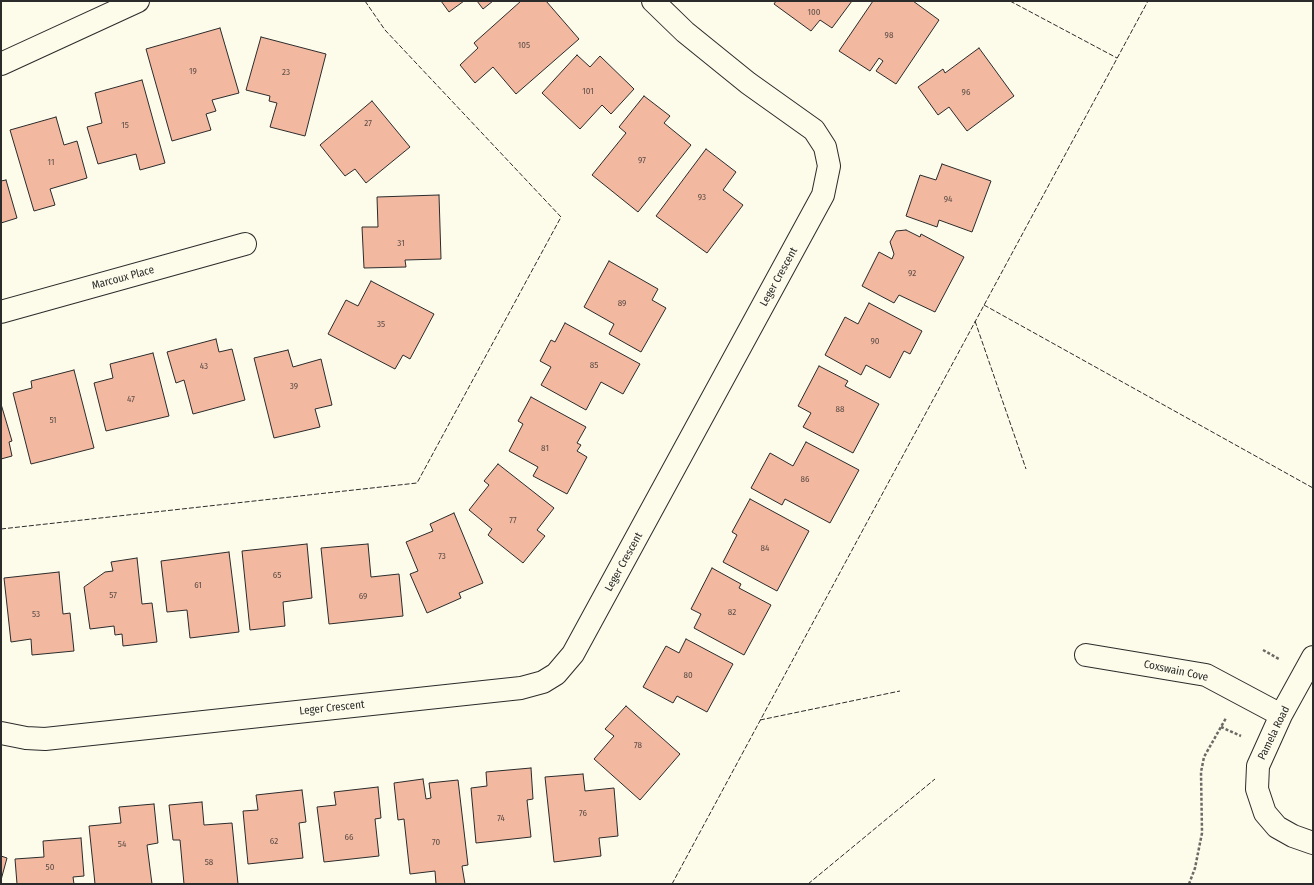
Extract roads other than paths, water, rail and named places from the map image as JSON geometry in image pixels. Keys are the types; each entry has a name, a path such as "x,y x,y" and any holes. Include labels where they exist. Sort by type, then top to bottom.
{"street":[{"path":"1,64 138,1"},
{"name":"Leger Crescent","path":"1,733 26,738 45,739 521,688 544,682 556,674 573,654 823,195 829,166 824,147 814,130 737,74 685,32 653,1"},
{"name":"Marcoux Place","path":"1,312 245,244"},
{"name":"Coxswain Cove","path":"1086,655 1206,675 1241,692 1281,715"},
{"name":"Pamela Road","path":"1313,657 1281,715 1258,766 1257,789 1265,813 1277,827 1293,836 1313,843"}]}
